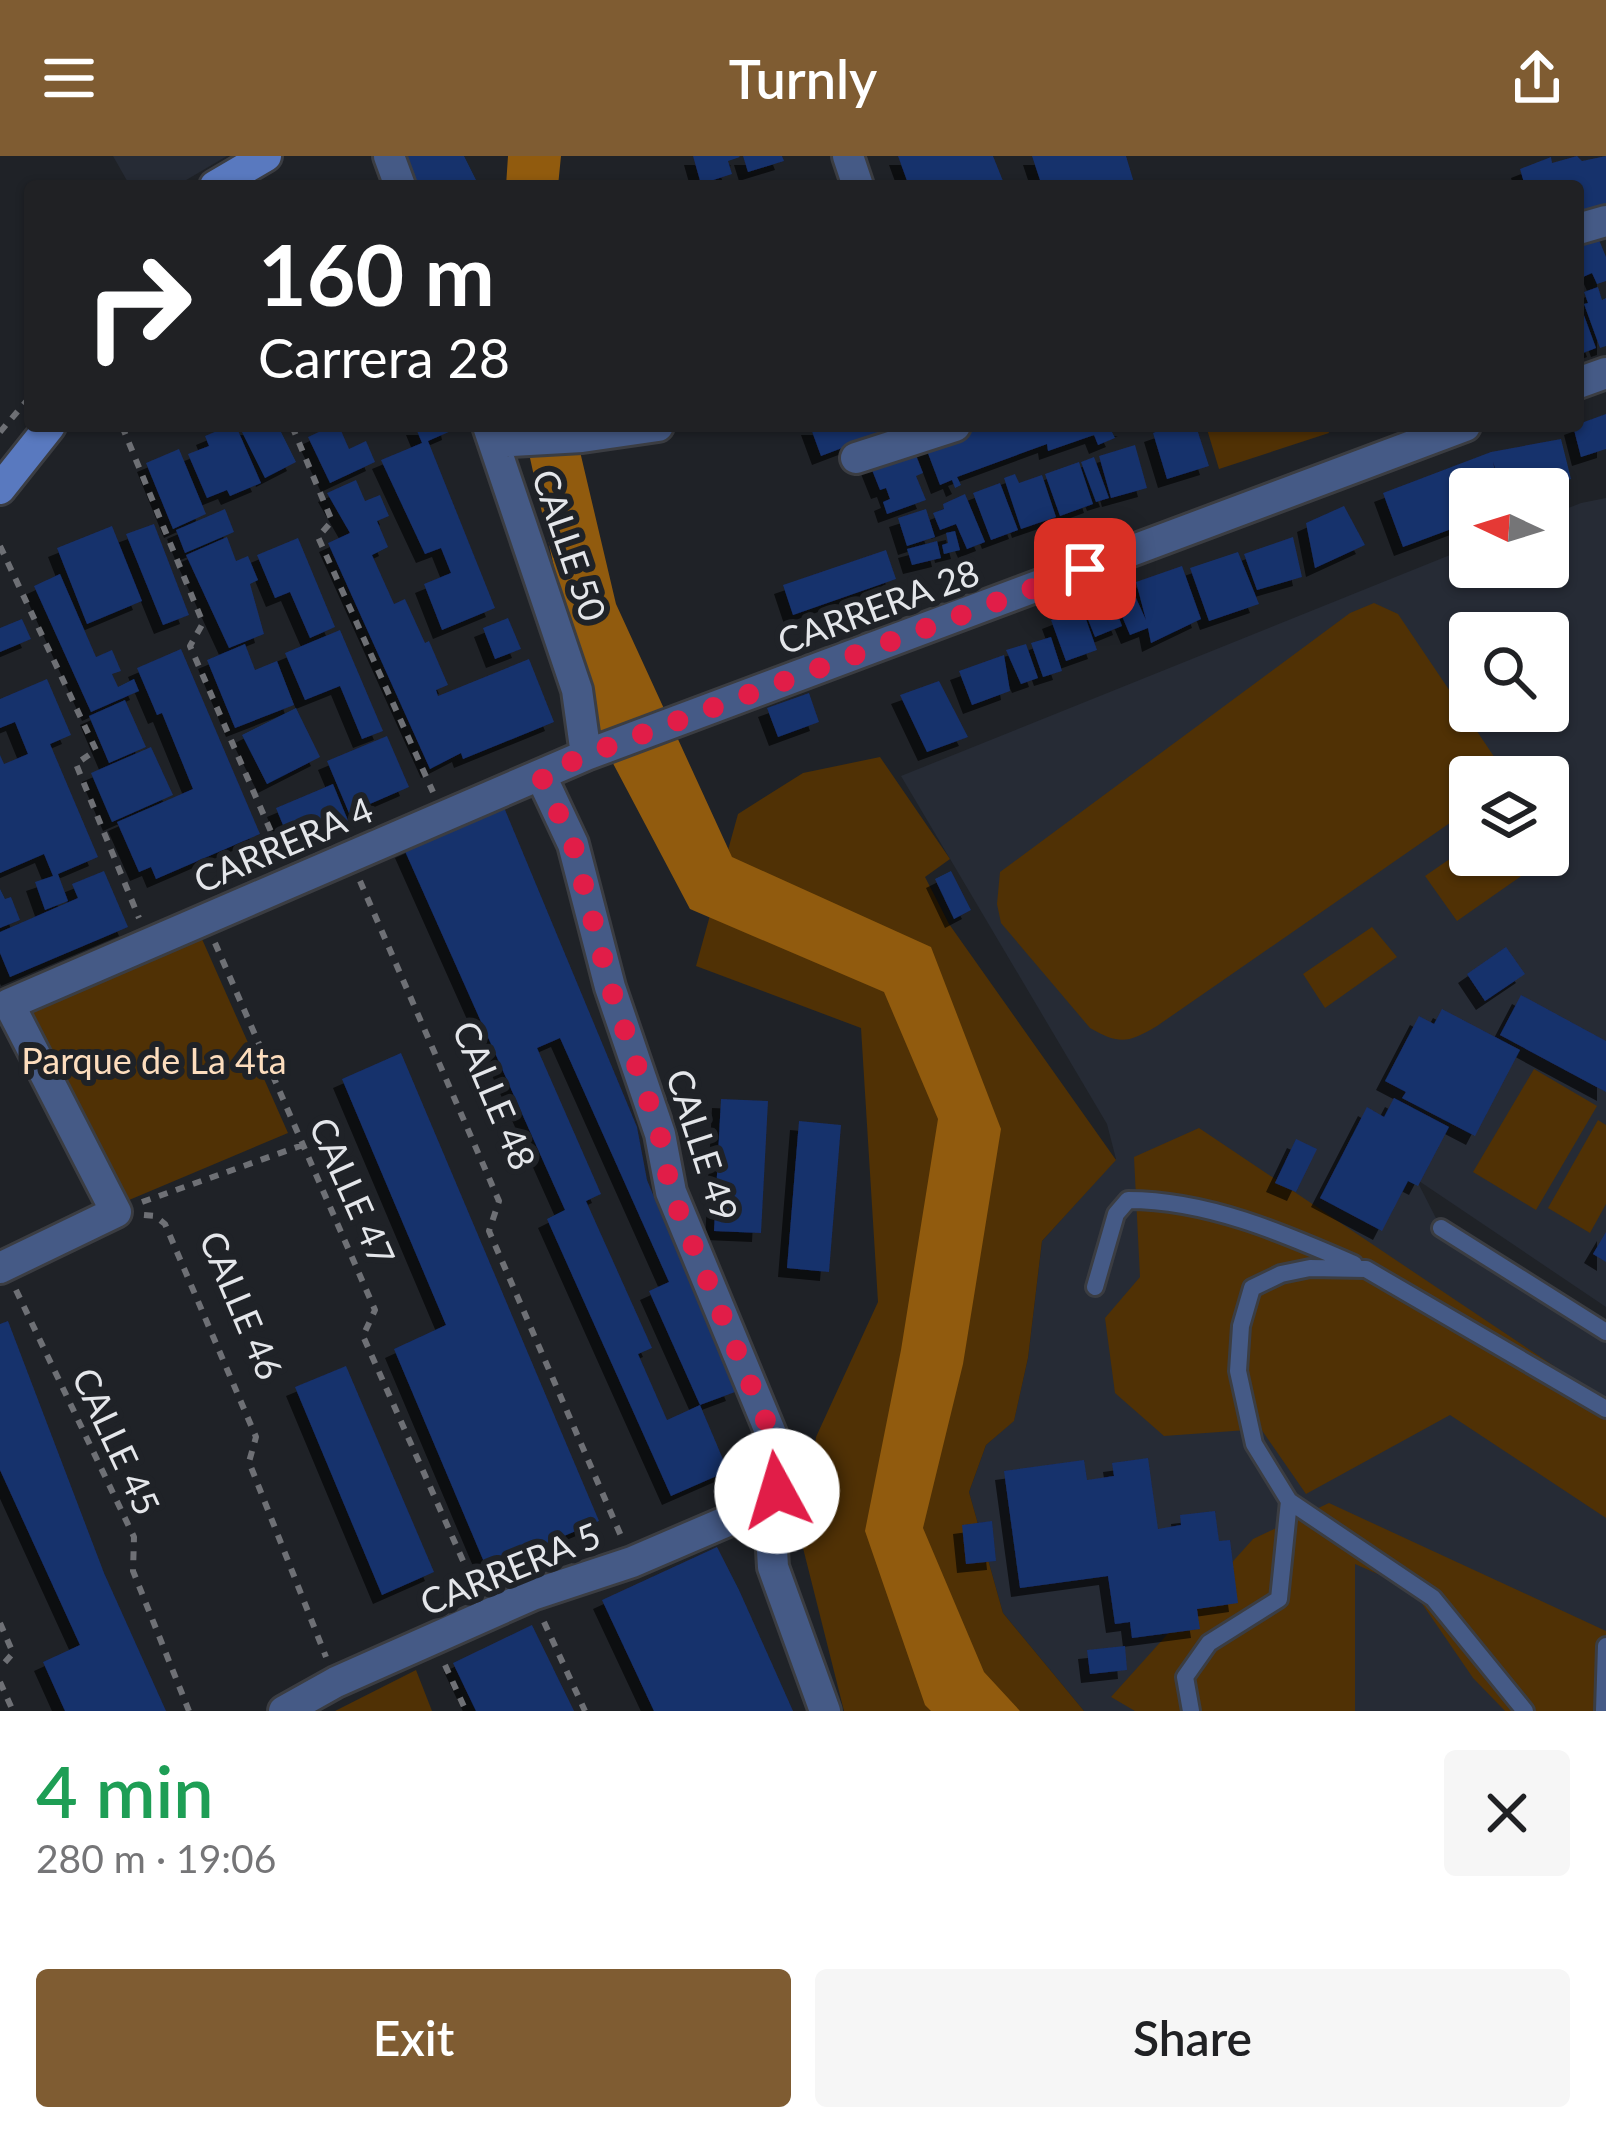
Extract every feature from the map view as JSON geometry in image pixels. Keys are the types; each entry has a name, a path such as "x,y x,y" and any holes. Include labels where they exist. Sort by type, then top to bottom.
{"main road":[{"path":"225,180 266,156"},
{"path":"0,489 45,432"}],"street":[{"path":"501,435 582,437 617,432"},
{"path":"856,458 936,432"},
{"name":"CARRERA 28","path":"594,753 1449,432"},
{"name":"CALLE 50","path":"501,435 594,753"},
{"name":"CARRERA 4","path":"116,1212 9,1004 594,753"},
{"name":"CALLE 49","path":"541,776 573,844 610,986 660,1135 671,1192 784,1465 770,1516"},
{"path":"2,1267 116,1212"},
{"path":"770,1516 773,1567 825,1711"},
{"name":"CARRERA 5","path":"284,1711 336,1682 532,1595 632,1562 730,1520 770,1516"}],"lane":[{"path":"1095,1287 1116,1214 1128,1200 1156,1200 1226,1215 1366,1269 1606,1409"},
{"path":"1441,1228 1606,1332"},
{"path":"1366,1269 1310,1268 1281,1274 1252,1288 1241,1326 1238,1371 1254,1444 1289,1501 1433,1598 1525,1711"},
{"path":"1191,1711 1185,1677 1210,1643 1279,1599 1289,1501"},
{"path":"1604,1711 1606,1646"}],"path":[{"path":"0,432 24,404"},
{"path":"124,432 203,623 190,646 293,883"},
{"path":"295,432 332,521 318,537 445,818"},
{"path":"0,546 96,750 76,764 150,944"},
{"name":"CALLE 48","path":"350,858 499,1201 489,1231 632,1562"},
{"name":"CALLE 47","path":"205,920 375,1310 363,1336 487,1616"},
{"path":"116,1212 303,1145"},
{"name":"CALLE 46","path":"116,1212 155,1216 164,1224 256,1437 249,1462 336,1682"},
{"name":"CALLE 45","path":"2,1267 134,1537 133,1570 189,1711"},
{"path":"532,1595 585,1711"},
{"path":"0,1623 14,1653 0,1668"},
{"path":"434,1640 466,1711"},
{"path":"0,1682 13,1711"}],"shaded area":[{"path":"113,156 227,156 186,180 127,180"},
{"path":"508,156 561,156 559,180 506,180"},
{"path":"524,432 575,432 616,604 732,857 931,947 1001,1129 963,1364 923,1528 984,1672 1020,1711 931,1711 925,1705 865,1531 901,1350 938,1119 884,992 690,909 607,752 564,613"},
{"path":"1606,498 1606,1307 1416,1179 1441,1228 1606,1332 1606,1711 1084,1711 1003,1613 969,1492 986,1445 1014,1420 1028,1358 1042,1241 1116,1159 1107,1124 901,776 1449,555 1449,588 1569,588 1569,508"}],"green space":[{"path":"1208,432 1329,432 1329,433 1219,469"},
{"path":"1374,603 1398,614 1449,690 1449,732 1477,732 1494,756 1449,756 1449,824 1157,1026 1124,1040 1090,1028 1001,923 997,904 1000,872 1350,613"},
{"path":"880,757 950,859 925,877 949,924 1116,1160 1042,1241 1028,1358 1014,1421 986,1445 969,1492 1003,1613 1084,1711 844,1711 802,1544 816,1437 878,1302 861,1028 696,966 738,814 803,773"},
{"path":"1449,859 1449,876 1521,876 1457,921 1425,876"},
{"path":"1372,927 1397,957 1325,1008 1303,974"},
{"name":"Parque de La 4ta","path":"198,930 288,1133 122,1203 23,1010"},
{"path":"1534,1069 1597,1106 1536,1210 1473,1172"},
{"path":"1598,1120 1606,1125 1606,1204 1590,1233 1548,1208"},
{"path":"1199,1128 1606,1401 1606,1518 1450,1415 1306,1494 1261,1429 1164,1436 1115,1393 1105,1318 1140,1277 1134,1157"},
{"path":"1329,1503 1606,1631 1606,1711 1505,1711 1473,1678 1412,1589 1355,1564 1355,1711 1135,1711 1111,1697 1253,1539"},
{"path":"416,1670 432,1711 335,1711"}],"building":[{"path":"404,156 464,156 476,180 416,180"},
{"path":"693,156 740,157 728,161 732,174 700,180"},
{"path":"743,156 782,156 784,161 748,172"},
{"path":"898,156 993,156 1003,180 907,180"},
{"path":"1032,156 1126,156 1133,180 1040,180"},
{"path":"1577,156 1582,161 1606,156 1606,214 1584,220 1584,180 1523,180 1520,169 1551,157 1552,163"},
{"path":"1595,230 1606,257 1606,281 1597,284 1592,273 1584,277 1584,235"},
{"path":"1598,287 1602,300 1606,298 1606,346 1600,348 1584,304 1588,303 1584,292"},
{"path":"1584,315 1596,348 1584,353"},
{"path":"1606,414 1606,449 1581,457 1575,432 1584,432 1584,422"},
{"path":"239,432 261,483 230,496 227,490 207,498 188,454 209,446 205,436"},
{"path":"242,432 281,432 296,462 265,478"},
{"path":"342,432 349,449 366,441 375,462 330,483 308,437"},
{"path":"417,432 449,432 428,441 495,608 442,630 424,584 451,573 441,548 425,554 381,460 422,443"},
{"path":"812,432 884,432 821,456"},
{"path":"954,432 1112,432 1115,438 1098,445 1094,435 1048,451 1047,444 957,477 961,485 955,488 952,480 940,485 926,448"},
{"path":"1198,432 1209,466 1167,479 1153,433"},
{"path":"1561,439 1568,468 1495,468 1493,462 1494,468 1449,468 1449,530 1403,547 1383,493 1491,452"},
{"path":"1135,445 1147,488 1111,498 1099,456"},
{"path":"913,448 923,473 916,476 926,500 887,514 883,502 890,499 886,488 880,490 870,465"},
{"path":"179,449 206,514 173,529 146,463"},
{"path":"1094,457 1109,498 1096,502 1081,462"},
{"path":"1079,462 1093,504 1060,516 1045,474"},
{"path":"1015,474 1019,483 1042,475 1056,517 1021,529 1004,478"},
{"path":"356,480 365,501 380,495 389,516 377,521 388,547 372,555 394,604 405,599 425,643 429,641 448,685 436,690 438,696 529,659 554,722 463,759 461,753 430,769 328,543 350,533 327,493"},
{"path":"1000,483 1018,530 991,540 973,493"},
{"path":"965,494 985,542 967,549 956,524 940,530 933,513"},
{"path":"1344,506 1365,545 1315,568 1306,523"},
{"path":"225,509 234,532 185,553 176,530"},
{"path":"926,509 935,537 907,546 898,518"},
{"path":"154,524 189,615 163,625 126,534"},
{"path":"112,526 142,601 87,624 57,548"},
{"path":"955,531 960,550 944,554 946,533"},
{"path":"227,537 236,561 248,556 258,580 250,584 264,634 229,648 186,555"},
{"path":"1293,537 1302,577 1257,590 1244,554"},
{"path":"298,538 335,627 310,638 290,592 275,598 257,555"},
{"path":"937,541 941,558 912,565 907,549"},
{"path":"886,550 896,579 793,615 783,585"},
{"path":"1238,552 1259,604 1209,621 1190,568"},
{"path":"1182,566 1201,619 1151,643 1148,628 1130,635 1113,595 1131,587 1146,620 1136,582"},
{"path":"60,574 96,657 112,650 121,671 112,674 118,687 134,679 139,691 91,712 34,586"},
{"path":"1109,591 1122,626 1095,637 1081,602"},
{"path":"1082,608 1097,650 1066,661 1051,620"},
{"path":"508,618 521,649 495,659 483,628"},
{"path":"22,619 31,639 0,652 0,628"},
{"path":"340,630 383,731 362,739 340,686 305,700 285,653"},
{"path":"1051,637 1062,671 1043,677 1031,643"},
{"path":"245,644 255,670 277,661 294,705 235,728 207,660"},
{"path":"1026,644 1038,678 1021,684 1006,650"},
{"path":"181,649 260,834 156,879 151,867 139,872 117,822 193,789 162,713 157,715 137,668"},
{"path":"1004,655 1010,691 972,705 959,671"},
{"path":"47,679 71,735 50,744 98,857 58,874 68,901 45,910 35,882 53,876 44,854 0,873 0,755 4,764 28,754 15,722 0,728 0,699"},
{"path":"939,681 968,737 927,752 900,695"},
{"path":"809,693 819,722 778,737 767,708"},
{"path":"125,700 146,747 109,763 89,716"},
{"path":"296,708 320,757 267,784 242,735"},
{"path":"387,736 409,787 349,813 327,761"},
{"path":"151,747 173,795 112,822 91,773"},
{"path":"333,784 349,823 292,847 276,808"},
{"path":"503,805 637,1127 647,1180 735,1392 700,1405 728,1471 671,1496 547,1219 565,1210 404,849","holes":["560,1038 669,1282 649,1291 700,1405 667,1420 638,1354 652,1348 586,1201 601,1194 537,1048"]},
{"path":"104,871 128,927 10,977 0,953 0,932 78,898 72,884"},
{"path":"951,871 971,910 954,919 935,879"},
{"path":"0,889 5,899 11,897 20,920 0,928"},
{"path":"1506,947 1525,974 1485,1001 1467,974"},
{"path":"1521,995 1606,1041 1606,1092 1500,1035"},
{"path":"1442,1009 1520,1050 1475,1136 1402,1098 1406,1092 1385,1081 1419,1016 1434,1024"},
{"path":"401,1053 599,1521 487,1569 394,1349 446,1325 342,1079"},
{"path":"1394,1098 1449,1127 1418,1186 1408,1181 1382,1231 1320,1198 1367,1107 1384,1117"},
{"path":"721,1099 768,1101 761,1233 714,1231"},
{"path":"799,1121 841,1125 829,1272 787,1268"},
{"path":"1296,1139 1317,1149 1296,1192 1275,1183"},
{"path":"1606,1232 1606,1262 1593,1254"},
{"path":"8,1321 104,1573 166,1711 65,1711 43,1662 80,1645 0,1470 0,1324"},
{"path":"346,1366 434,1572 382,1595 295,1387"},
{"path":"1148,1458 1158,1529 1181,1525 1180,1515 1215,1511 1219,1541 1230,1540 1238,1603 1197,1609 1200,1629 1132,1638 1130,1622 1115,1624 1108,1576 1020,1588 1004,1471 1084,1460 1087,1480 1114,1476 1112,1463"},
{"path":"992,1521 996,1561 966,1564 962,1525"},
{"path":"717,1547 793,1711 654,1711 602,1600"},
{"path":"532,1625 574,1711 476,1711 453,1663"},
{"path":"1125,1646 1127,1670 1090,1674 1087,1650"}],"route":[{"path":"777,1491 784,1465 671,1192 660,1135 610,986 573,844 541,776 586,755 1085,569"}]}
